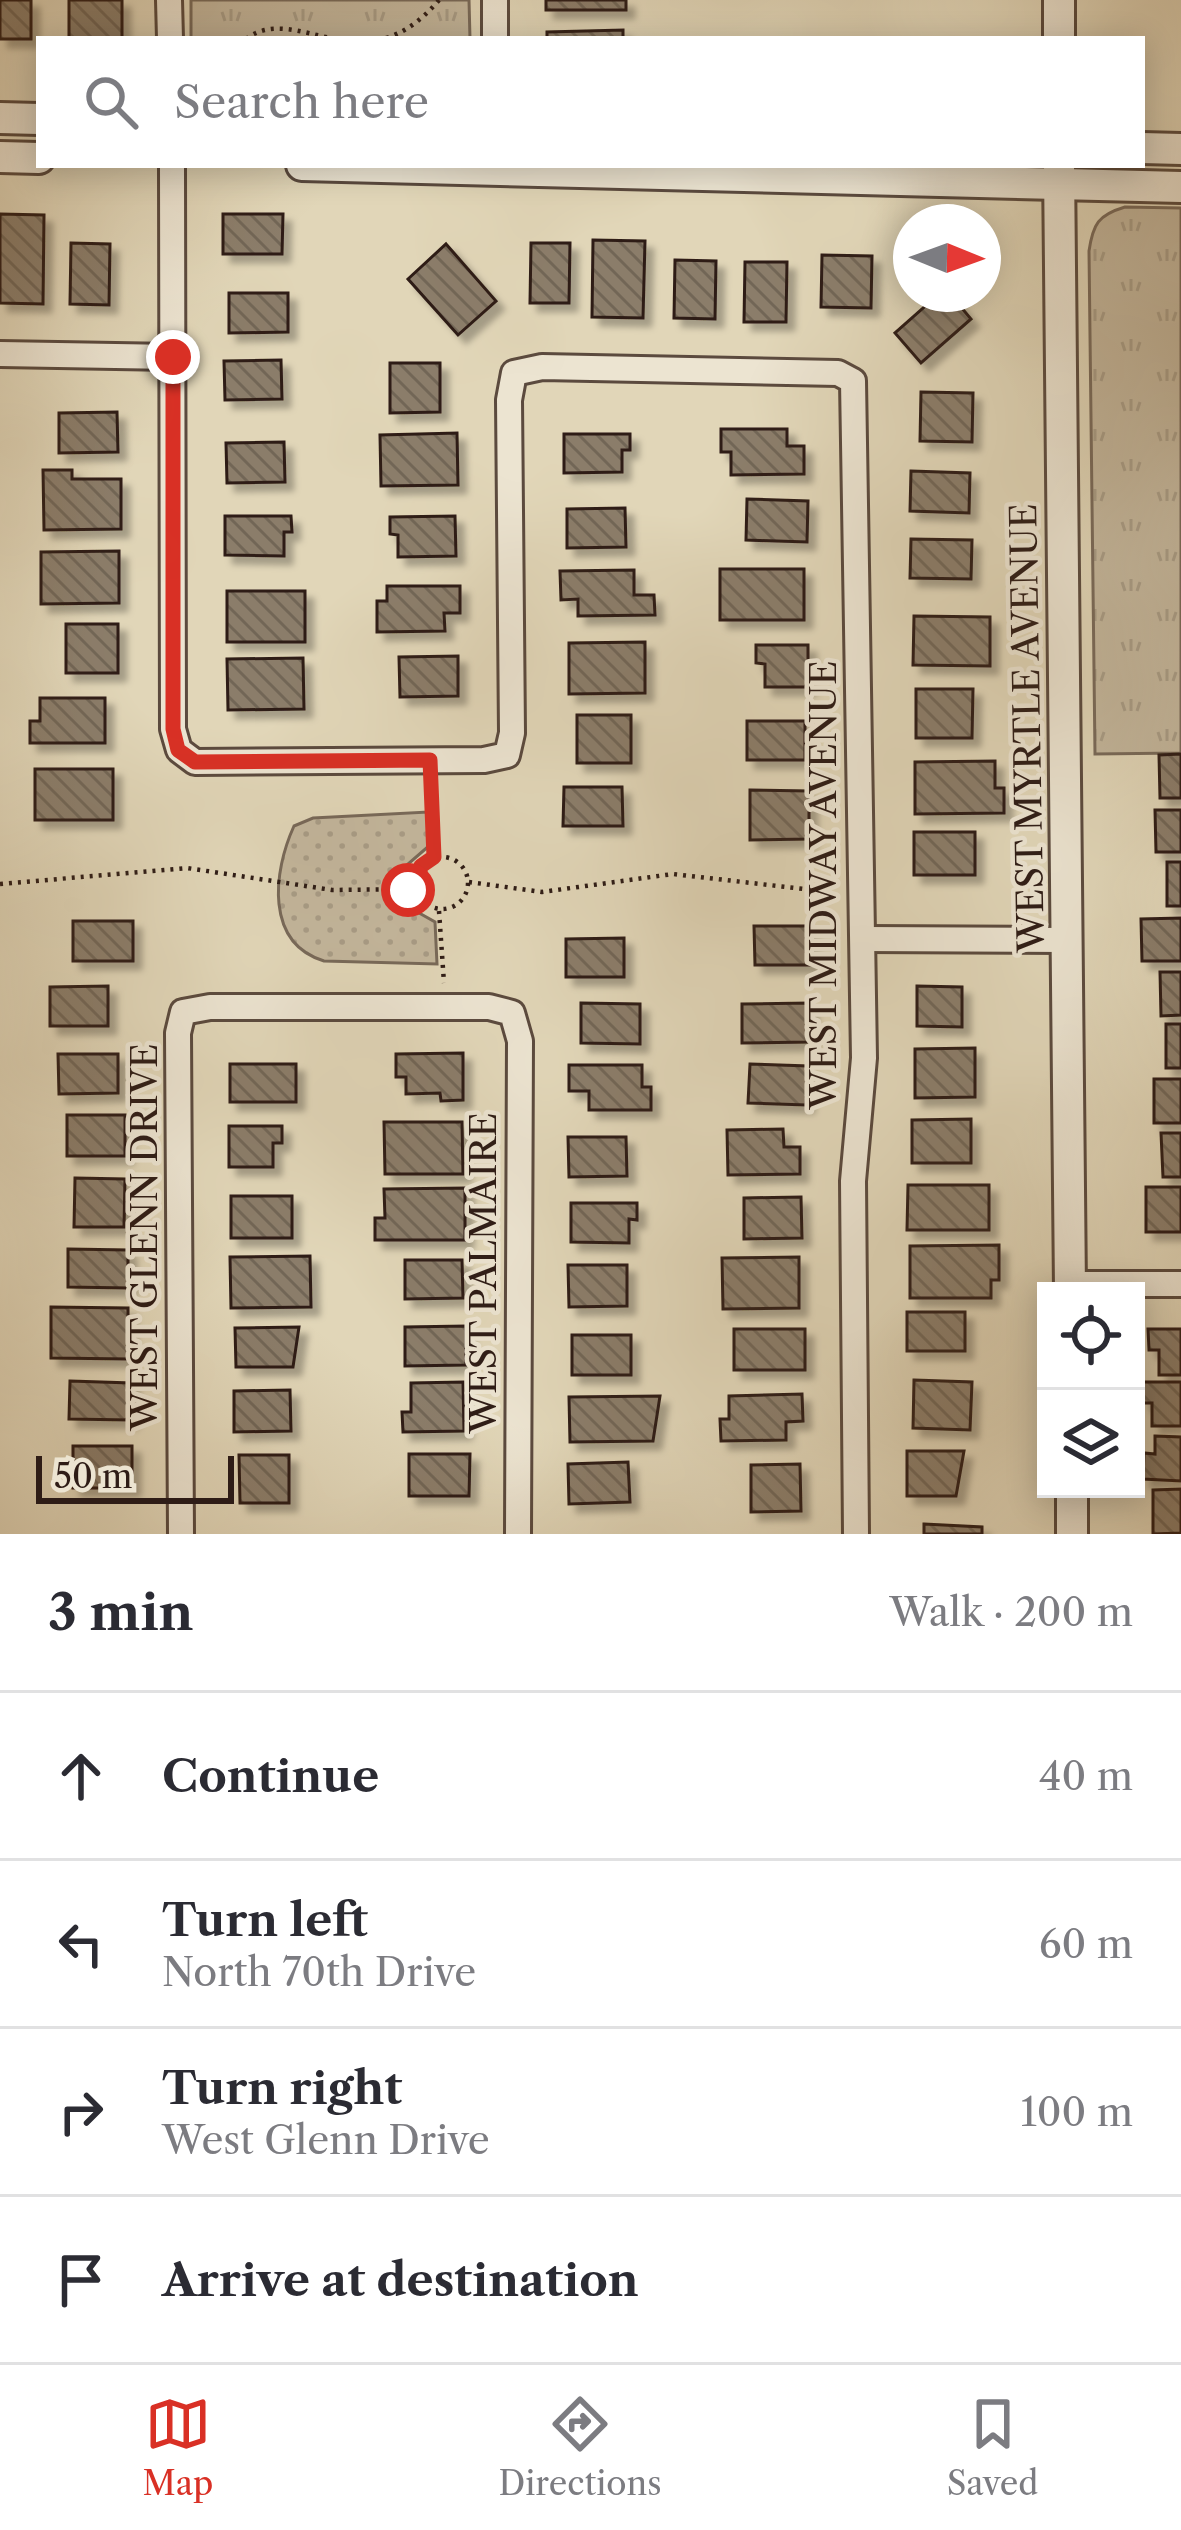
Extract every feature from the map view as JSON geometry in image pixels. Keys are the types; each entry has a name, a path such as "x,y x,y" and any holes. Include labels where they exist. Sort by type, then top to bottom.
{"street":[{"path":"169,0 170,36"},
{"path":"495,0 495,36"},
{"path":"1059,0 1059,36"},
{"path":"0,118 36,119"},
{"path":"1145,148 1181,148"},
{"path":"0,157 36,158"},
{"path":"172,168 173,729 178,750 195,762 430,760"},
{"path":"529,168 1060,175 1181,188"},
{"name":"WEST MYRTLE AVENUE","path":"1060,175 1070,1282"},
{"path":"0,354 173,357"},
{"name":"WEST MIDWAY AVENUE","path":"430,760 507,755 512,733 508,400 514,373 542,367 815,372 838,373 854,381 864,939 864,1058 853,1181 856,1534"},
{"path":"864,939 1068,940"},
{"name":"WEST GLENN DRIVE","path":"182,1534 178,1033 183,1012 210,1007 444,1007"},
{"name":"WEST PALMAIRE","path":"444,1007 512,1013 520,1041 518,1534"},
{"path":"1145,1285 1181,1284"},
{"path":"1072,1498 1072,1534"}],"path":[{"path":"352,31 392,36 411,29 439,0"},
{"path":"248,36 269,19"},
{"path":"430,760 434,857"},
{"path":"434,857 457,861 469,882 461,901 439,909 424,902 416,890 421,866 434,857"},
{"path":"0,884 187,868 332,890 416,890"},
{"path":"469,882 542,892 673,874 804,889 863,889"},
{"path":"439,909 444,1007"}],"green space":[{"path":"191,0 469,0 470,36 191,36"},
{"path":"1125,207 1181,208 1181,753 1095,754 1089,251 1098,222"},
{"path":"428,812 430,845 408,864 404,894 412,909 435,922 437,964 324,961 291,939 283,923 279,884 294,826 313,818"}],"building":[{"path":"0,0 31,0 31,39 0,39"},
{"path":"69,0 122,0 122,36 69,36"},
{"path":"546,0 626,0 626,10 546,10"},
{"path":"623,30 623,36 547,36 547,32"},
{"path":"0,214 44,215 43,304 0,303"},
{"path":"223,214 283,214 282,254 223,254"},
{"path":"593,240 645,241 643,318 592,317"},
{"path":"71,243 110,244 109,305 70,304"},
{"path":"531,243 570,243 569,303 530,303"},
{"path":"446,244 496,301 458,335 408,279"},
{"path":"822,255 872,256 871,308 821,307"},
{"path":"675,260 716,261 715,319 674,318"},
{"path":"745,262 787,262 786,322 744,322"},
{"path":"229,293 288,293 288,332 229,333"},
{"path":"919,312 965,312 971,319 921,363 895,333"},
{"path":"281,360 282,399 225,400 224,361"},
{"path":"390,363 440,363 440,412 390,413"},
{"path":"921,392 973,393 972,442 920,441"},
{"path":"117,412 118,452 59,453 59,413"},
{"path":"721,429 787,429 787,446 804,446 804,474 731,475 731,452 721,452"},
{"path":"457,433 458,485 381,486 380,435"},
{"path":"564,434 630,434 630,450 622,450 622,472 564,473"},
{"path":"284,442 285,482 227,483 226,443"},
{"path":"43,470 72,470 72,479 121,479 121,529 44,530"},
{"path":"911,471 970,473 969,513 910,511"},
{"path":"747,499 808,501 807,542 746,540"},
{"path":"625,508 626,547 567,548 567,509"},
{"path":"225,516 291,516 292,532 284,532 284,556 225,555"},
{"path":"455,516 456,556 398,557 398,535 390,534 390,517"},
{"path":"911,539 972,540 971,579 910,578"},
{"path":"119,551 119,603 41,604 41,552"},
{"path":"720,569 804,569 804,620 720,620"},
{"path":"634,570 634,595 654,595 655,615 578,616 578,599 561,600 560,571"},
{"path":"387,586 460,586 460,613 444,613 445,631 377,632 377,601 387,601"},
{"path":"227,591 305,591 305,642 227,642"},
{"path":"914,616 990,617 990,666 913,665"},
{"path":"66,624 118,624 118,673 66,673"},
{"path":"645,642 645,693 569,694 569,643"},
{"path":"756,645 808,645 808,687 765,687 765,664 756,663"},
{"path":"458,656 458,696 400,697 399,657"},
{"path":"303,658 304,709 228,710 227,659"},
{"path":"916,689 973,689 972,738 916,738"},
{"path":"40,698 105,698 105,743 30,743 30,721 40,721"},
{"path":"577,715 631,715 631,763 577,763"},
{"path":"747,721 805,721 805,760 747,760"},
{"path":"1181,754 1181,798 1160,798 1159,755"},
{"path":"995,761 995,788 1004,788 1004,813 915,814 915,762"},
{"path":"35,769 113,769 113,820 35,820"},
{"path":"564,787 622,787 623,826 563,826"},
{"path":"750,790 809,791 809,839 750,840"},
{"path":"1155,810 1181,810 1181,852 1156,852"},
{"path":"914,832 975,832 975,875 914,875"},
{"path":"1167,862 1181,862 1181,906 1167,906"},
{"path":"1181,918 1181,961 1142,961 1141,919"},
{"path":"73,921 133,921 133,961 73,961"},
{"path":"754,926 811,926 811,965 755,965"},
{"path":"624,938 624,977 566,977 566,939"},
{"path":"1160,972 1181,972 1181,1015 1161,1016"},
{"path":"108,986 108,1026 50,1026 50,987"},
{"path":"917,986 962,987 962,1027 917,1026"},
{"path":"581,1003 640,1004 640,1044 581,1043"},
{"path":"809,1003 810,1042 742,1043 742,1004"},
{"path":"1166,1024 1181,1024 1181,1068 1166,1068"},
{"path":"975,1048 975,1097 915,1098 915,1049"},
{"path":"463,1053 463,1100 441,1101 440,1093 406,1094 406,1077 396,1077 396,1054"},
{"path":"58,1054 118,1054 118,1093 59,1094"},
{"path":"230,1064 296,1064 296,1102 230,1102"},
{"path":"750,1064 808,1066 806,1105 748,1103"},
{"path":"569,1065 642,1065 642,1087 651,1087 651,1110 589,1110 589,1091 569,1091"},
{"path":"1154,1079 1181,1079 1181,1123 1154,1123"},
{"path":"67,1115 125,1115 125,1156 67,1156"},
{"path":"971,1119 971,1163 912,1163 912,1120"},
{"path":"384,1122 462,1122 463,1174 385,1174"},
{"path":"229,1126 282,1126 282,1143 273,1143 273,1167 229,1167"},
{"path":"783,1129 784,1147 800,1147 800,1174 728,1175 727,1130"},
{"path":"1161,1133 1181,1133 1181,1177 1163,1177"},
{"path":"568,1137 626,1137 627,1176 569,1177"},
{"path":"75,1178 125,1179 124,1227 74,1227"},
{"path":"908,1185 989,1185 989,1230 907,1230"},
{"path":"1146,1187 1181,1187 1181,1232 1146,1232"},
{"path":"465,1188 465,1240 375,1240 375,1218 385,1218 384,1189"},
{"path":"231,1196 292,1196 292,1238 231,1238"},
{"path":"801,1197 802,1238 744,1239 744,1198"},
{"path":"571,1203 637,1203 637,1220 629,1219 629,1243 571,1242"},
{"path":"999,1245 999,1280 991,1280 991,1298 910,1298 910,1246"},
{"path":"68,1249 128,1250 128,1288 68,1287"},
{"path":"310,1256 311,1307 231,1308 230,1257"},
{"path":"799,1257 799,1308 723,1309 722,1258"},
{"path":"405,1260 462,1260 463,1298 405,1299"},
{"path":"568,1265 627,1265 627,1306 569,1307"},
{"path":"51,1307 128,1308 128,1359 51,1358"},
{"path":"907,1312 965,1312 965,1351 907,1351"},
{"path":"466,1326 466,1365 405,1366 405,1327"},
{"path":"299,1327 293,1367 236,1367 235,1328"},
{"path":"734,1329 805,1329 805,1370 734,1370"},
{"path":"1148,1329 1181,1329 1181,1375 1159,1375 1159,1350 1149,1350"},
{"path":"572,1335 631,1335 631,1375 572,1375"},
{"path":"914,1380 972,1382 970,1430 913,1428"},
{"path":"70,1381 131,1383 130,1420 69,1419"},
{"path":"463,1382 464,1431 403,1432 402,1412 411,1412 411,1383"},
{"path":"1145,1382 1181,1382 1181,1426 1152,1426 1152,1403 1145,1403"},
{"path":"290,1390 291,1431 234,1432 234,1391"},
{"path":"802,1394 803,1421 786,1422 786,1440 721,1441 720,1419 729,1419 729,1396"},
{"path":"660,1396 653,1441 570,1442 569,1397"},
{"path":"1155,1436 1181,1437 1181,1481 1145,1479 1145,1453 1155,1454"},
{"path":"73,1446 132,1446 132,1488 73,1488"},
{"path":"907,1451 964,1451 956,1496 907,1496"},
{"path":"409,1454 470,1454 469,1496 409,1496"},
{"path":"239,1455 289,1455 289,1503 240,1503"},
{"path":"628,1462 630,1502 569,1504 568,1464"},
{"path":"800,1464 801,1511 751,1512 751,1465"},
{"path":"1181,1489 1181,1533 1153,1534 1153,1490"},
{"path":"924,1524 982,1527 982,1534 924,1534"}],"route":[{"path":"173,357 173,729 178,750 195,762 430,760 434,857 417,873 416,890 408,890"}]}
